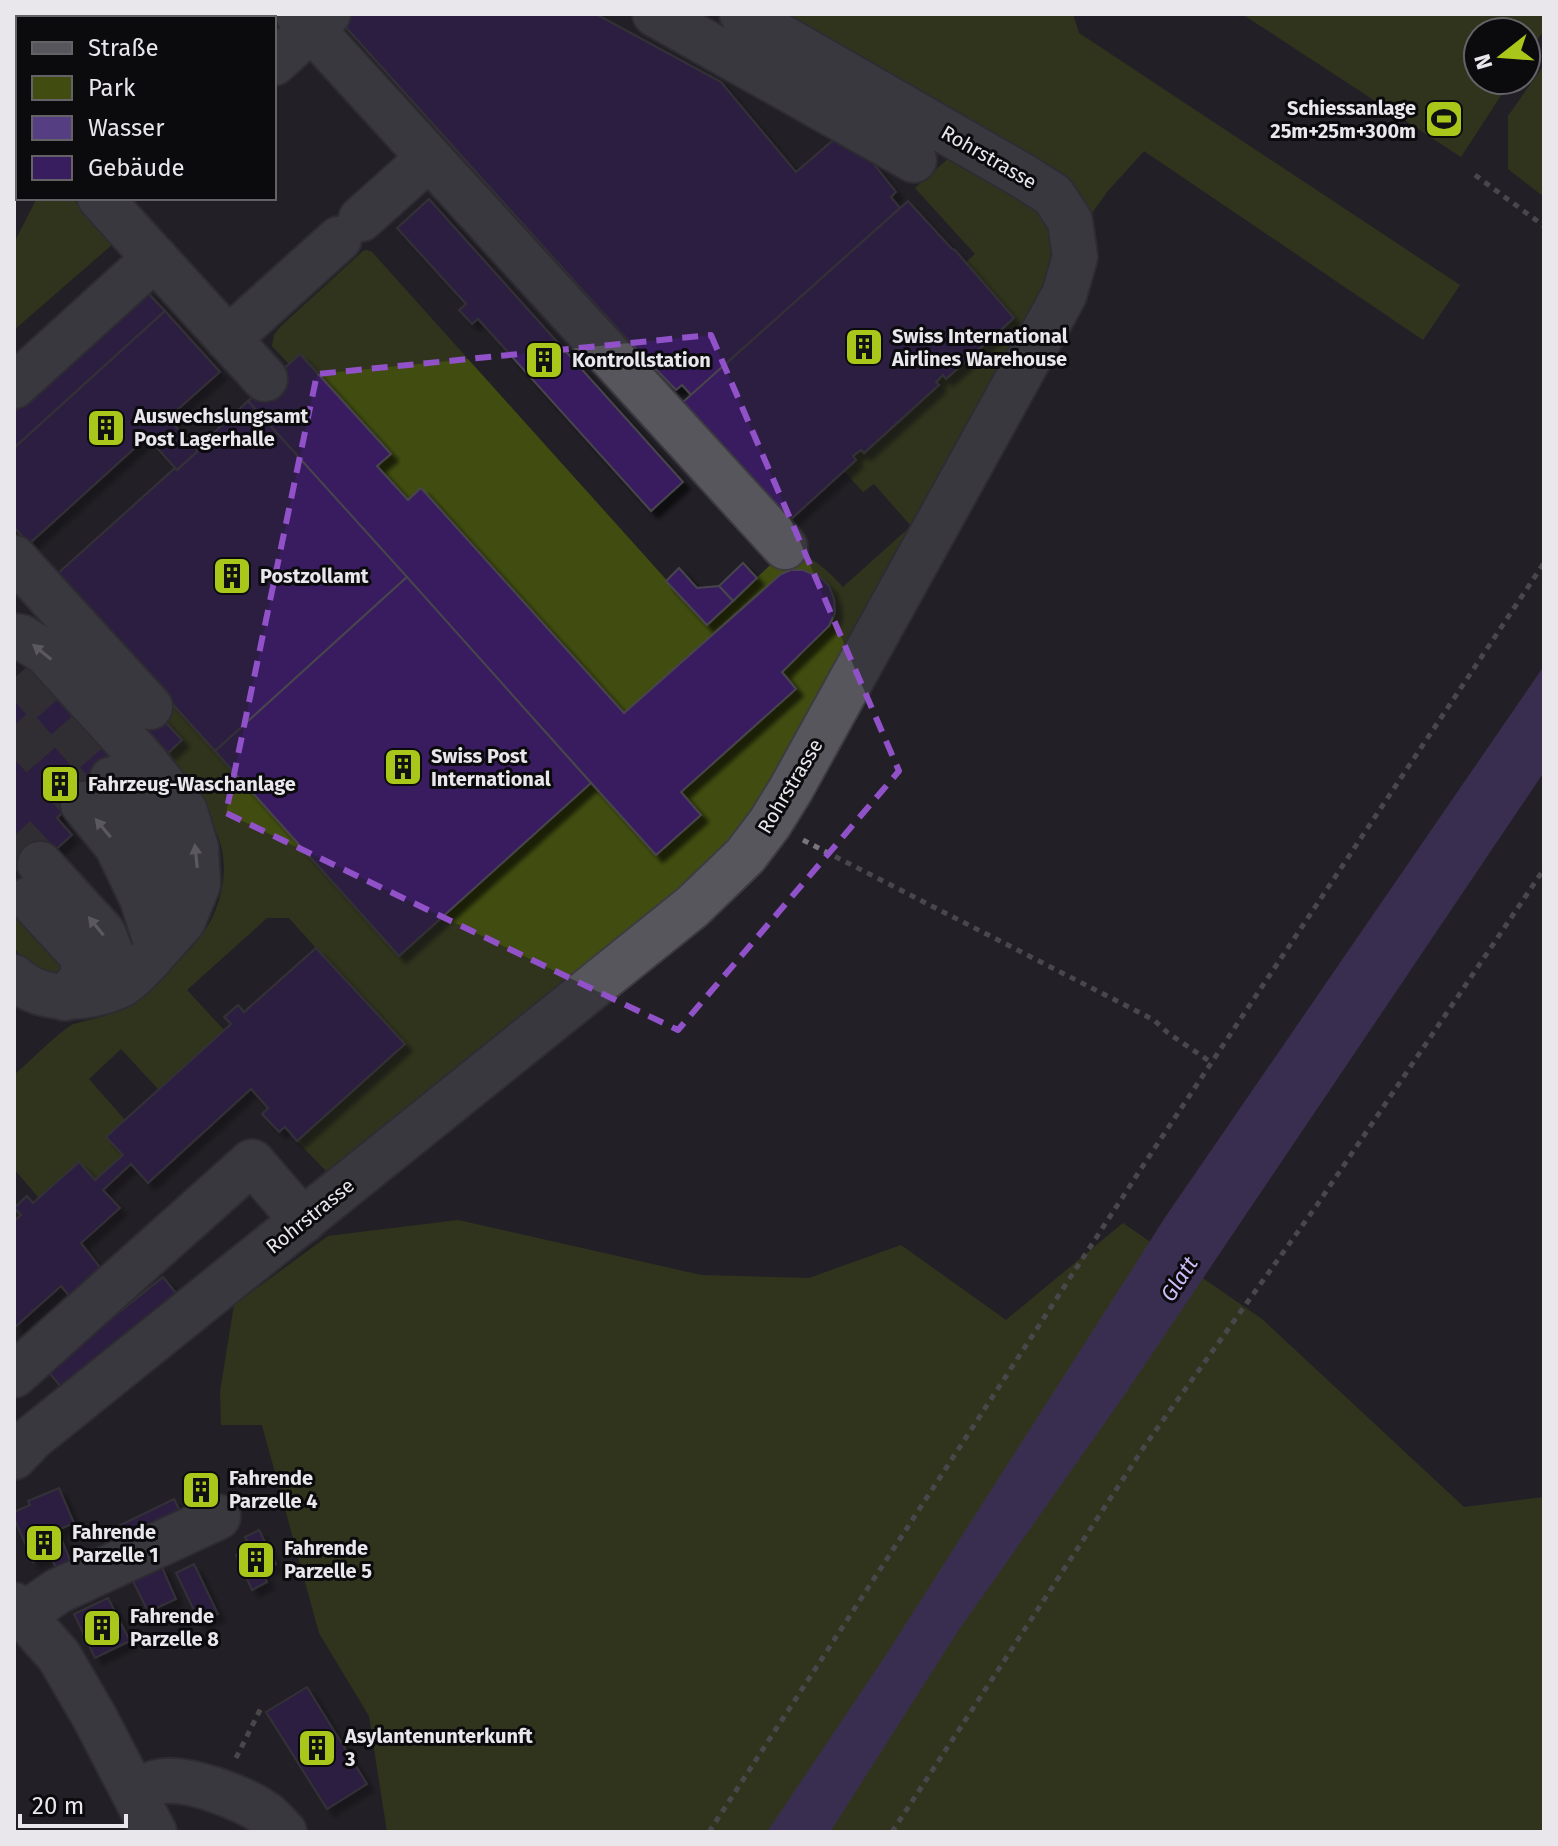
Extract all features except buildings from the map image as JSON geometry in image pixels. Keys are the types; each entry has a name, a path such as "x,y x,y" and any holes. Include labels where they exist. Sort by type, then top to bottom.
{"lane":[{"path":"655,14 914,160"},
{"name":"Rohrstrasse","path":"14,1457 32,1438 692,907 745,856 770,823 804,766 1064,295 1075,257 1070,221 1053,195 742,14"},
{"path":"276,61 312,19 429,158 785,547"},
{"path":"228,339 429,158"},
{"path":"102,200 265,379"},
{"path":"14,386 155,258"},
{"path":"14,558 150,707"},
{"path":"14,977 41,993 77,996 122,985 183,921 198,884 196,848 185,811 140,756 45,652 21,637 16,659"},
{"path":"97,792 145,820 159,849 165,873 168,913 158,949"},
{"path":"35,881 84,958 77,996"},
{"path":"14,1375 252,1162 303,1221"},
{"path":"154,1832 59,1656 19,1610 218,1517"},
{"path":"134,1792 159,1782 182,1782 220,1791 268,1815 284,1832"}],"path":[{"path":"1475,175 1544,226"},
{"path":"709,1832 1152,1152 1544,563"},
{"path":"770,823 1154,1020 1212,1063"},
{"path":"892,1832 1146,1444 1317,1205 1544,869"},
{"path":"220,1791 262,1706"}],"highlighted area":[{"path":"711,335 899,771 678,1030 226,813 317,374"}],"green space":[{"path":"761,14 1073,14 1079,33 1460,285 1423,340 1144,151 1107,192 1087,220"},
{"name":"Schiessanlage 25m+25m+300m","path":"1242,14 1544,14 1542,33 1542,16 1462,16 1462,96 1501,96 1461,157"},
{"path":"1544,65 1544,197 1508,169 1508,116 1522,96 1542,96"},
{"path":"949,158 1048,214 1059,271 736,845 340,1172 326,1171 297,1141 403,1045 289,918 267,918 187,990 224,1030 158,1089 121,1049 89,1079 125,1120 106,1137 123,1155 95,1180 78,1162 39,1198 14,1169 14,1075 69,1026 114,1012 132,1002 187,953 211,920 222,891 224,861 216,831 190,793 135,732 169,700 399,956 591,783 657,855 700,815 681,792 796,689 782,672 815,642 832,617 835,604 832,592 821,579 802,570 781,574 624,713 421,488 408,500 377,466 391,454 301,355 289,364 272,346 274,335 280,327 363,251 372,252 707,625 787,549 818,564 843,587 911,526 874,484 863,492 844,471 856,460 854,456 861,450 864,453 938,386 936,382 943,375 947,379 1014,318 965,263 975,254 915,188"},
{"path":"36,200 74,200 114,243 14,330 14,243"},
{"path":"19,908 72,979 30,967 15,949 14,909"},
{"path":"458,1220 701,1275 809,1278 901,1245 1006,1320 1123,1223 1262,1319 1464,1507 1544,1497 1544,1832 387,1832 369,1716 319,1633 262,1425 221,1425 220,1392 234,1305 328,1236"}],"water":[{"name":"Glatt","path":"1544,666 1544,772 1123,1397 958,1631 830,1832 767,1832 884,1658 1166,1216"}],"tunnel":[{"path":"20,674 112,779"},
{"path":"14,725 83,804"},
{"path":"14,836 40,864"}],"place":[{"name":"Schiessanlage 25m+25m+300m","path":"1444,119"},
{"name":"Swiss International Airlines Warehouse","path":"864,347"},
{"name":"Kontrollstation","path":"544,360"},
{"name":"Auswechslungsamt Post Lagerhalle","path":"106,428"},
{"name":"Postzollamt","path":"232,576"},
{"name":"Swiss Post International","path":"403,767"},
{"name":"Fahrzeug-Waschanlage","path":"60,784"},
{"name":"Fahrende Parzelle 4","path":"201,1490"},
{"name":"Fahrende Parzelle 1","path":"44,1543"},
{"name":"Fahrende Parzelle 5","path":"256,1560"},
{"name":"Fahrende Parzelle 8","path":"102,1628"},
{"name":"Asylantenunterkunft 3","path":"317,1748"}]}
